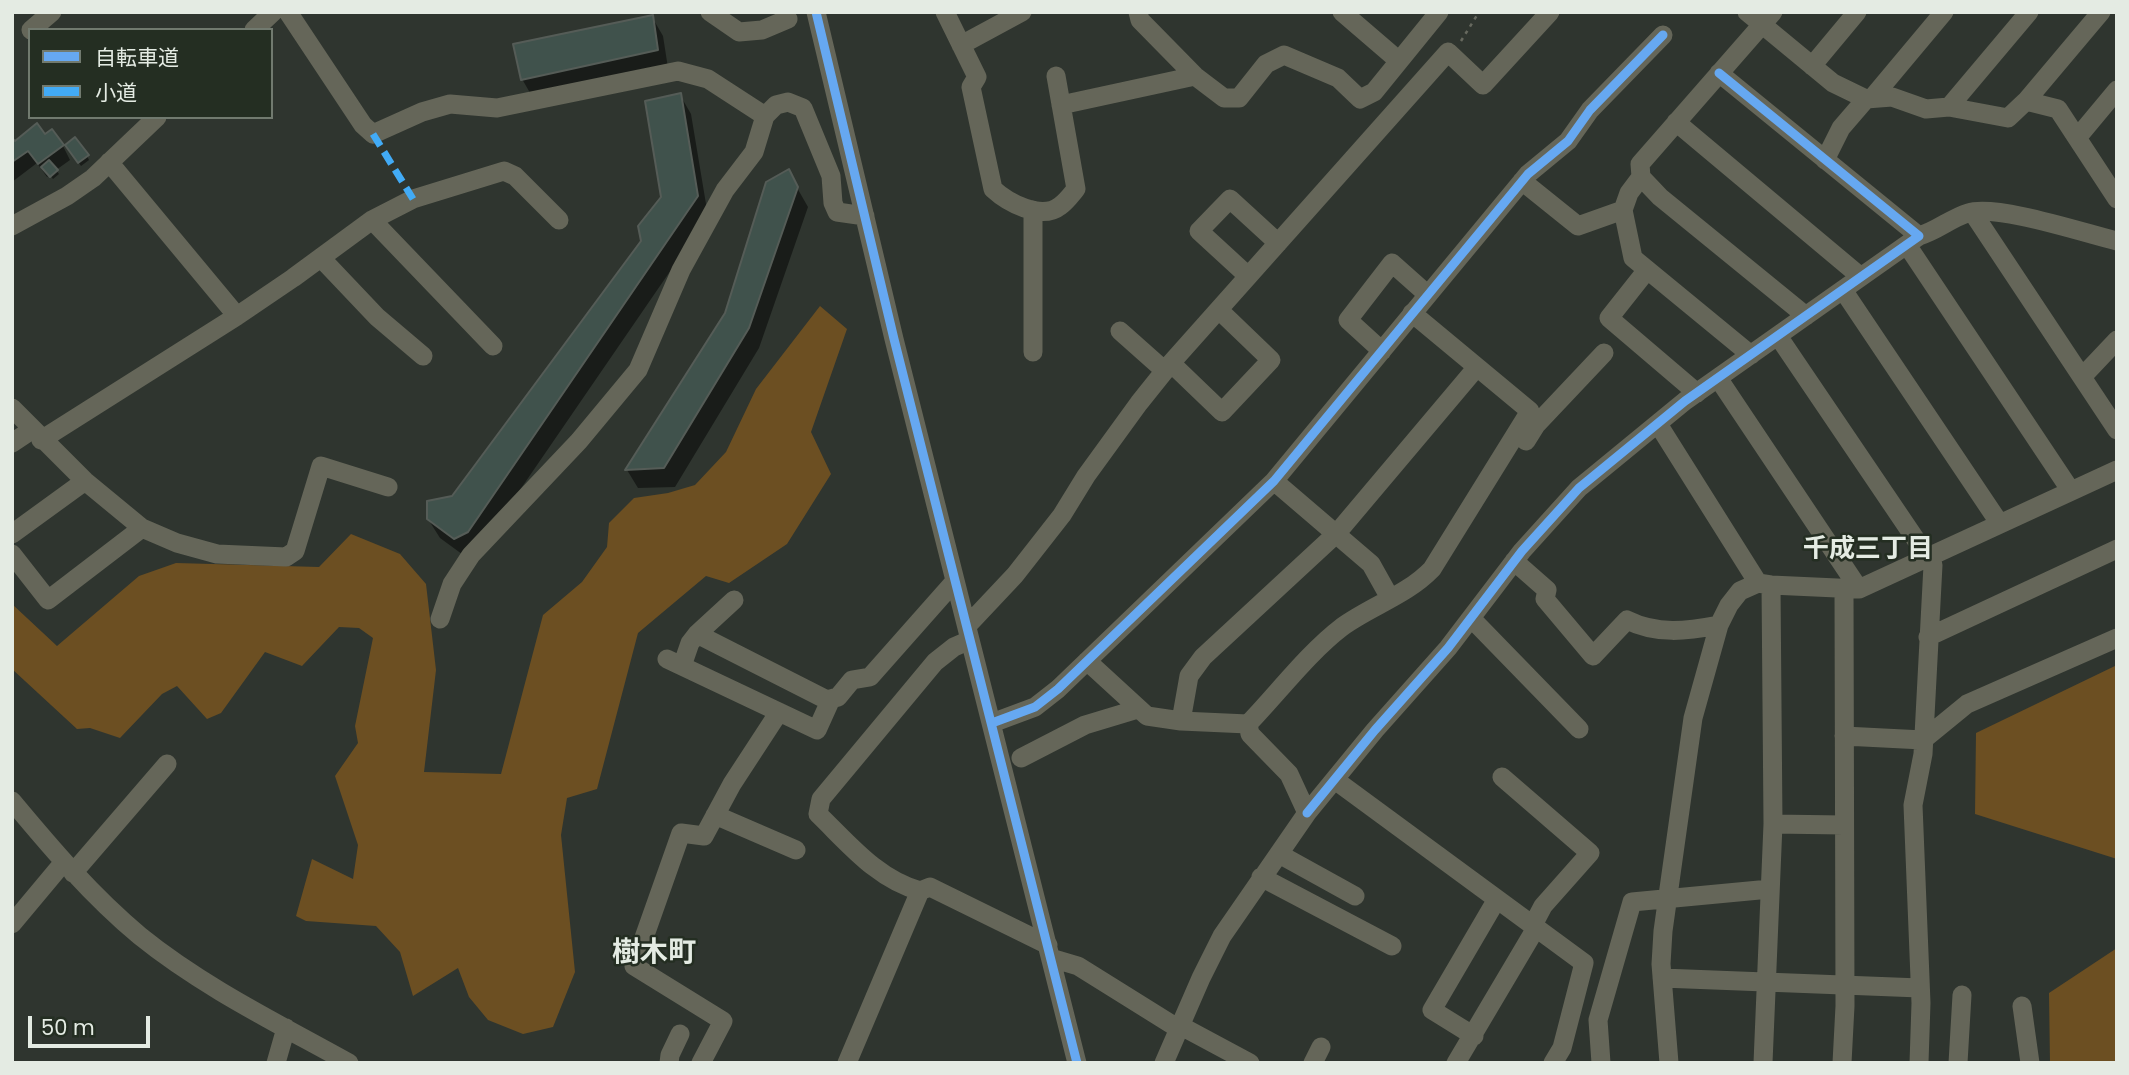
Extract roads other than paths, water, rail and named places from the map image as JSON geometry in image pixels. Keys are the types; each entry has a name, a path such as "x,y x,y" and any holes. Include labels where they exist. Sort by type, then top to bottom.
{"street":[{"path":"34,28 52,12"},
{"path":"256,28 273,12"},
{"path":"288,12 363,125 373,134 422,112 450,104 497,108 678,71 708,79 765,116"},
{"path":"710,12 739,32 762,30 788,19"},
{"path":"816,12 894,339 1077,1063"},
{"path":"945,12 977,77 971,87 993,188 1004,199 1021,207 1044,212 1059,208 1076,189 1056,76"},
{"path":"961,45 1022,12"},
{"path":"1138,12 1140,20 1195,76 1224,98 1240,98 1266,64 1284,55 1338,78 1360,99 1374,92 1439,12"},
{"path":"1342,12 1399,61"},
{"path":"1250,1063 1180,1027 1078,966 930,887 920,891 909,888 875,870 818,814 821,799 935,662 969,633 1062,516 1086,476 1168,367 1448,52 1483,85 1550,12"},
{"path":"1812,66 1857,12"},
{"path":"1825,160 1841,128 1944,12"},
{"path":"1949,107 2029,12"},
{"path":"1806,316 1660,197 1641,177 1640,164 1719,73 1761,16 1833,83 1869,99 1892,97 1926,109 1949,107 2008,118 2026,101 2101,12"},
{"path":"992,723 1035,707 1058,690 1274,481 1522,181 1568,141 1590,110 1663,35"},
{"path":"1719,73 1825,160 1913,241 2071,491"},
{"path":"1061,105 1195,76"},
{"path":"2077,138 2117,90"},
{"path":"2026,101 2059,109 2115,190"},
{"path":"440,618 452,584 471,555 579,441 638,370 681,270 725,190 754,152 765,116 776,105 788,102 803,107 831,176 833,203 837,212 865,216"},
{"path":"12,226 67,196 93,178 156,119"},
{"path":"1676,122 1861,277"},
{"path":"109,162 237,316"},
{"path":"12,443 37,435 237,316 372,220 413,199 504,172 515,176 559,220"},
{"path":"1641,177 1629,193 1623,210 1633,258 1751,355"},
{"path":"1522,181 1578,226 1623,210"},
{"path":"1248,276 1199,231 1230,199 1278,243"},
{"path":"1033,209 1033,352"},
{"path":"1164,1063 1222,936 1307,813 1448,648 1514,561 1579,488 1718,378 1913,241 1968,213 1995,211 2117,241"},
{"path":"1973,213 2117,430"},
{"path":"372,220 493,346"},
{"path":"321,258 377,317 423,356"},
{"path":"1382,351 1348,320 1392,263 1428,295"},
{"path":"1647,270 1609,318 1697,393"},
{"path":"1843,290 2000,524"},
{"path":"1120,331 1222,412 1271,360 1219,310"},
{"path":"1087,661 1147,716 1181,721 1248,724 1329,637 1390,598 1410,589 1430,572 1530,411 1412,313"},
{"path":"1778,336 1933,565 1923,740 1913,805 1920,988 1919,1063"},
{"path":"2082,377 2117,340"},
{"path":"1430,572 1440,577 1457,555 1536,425 1604,353"},
{"path":"1181,721 1189,676 1203,657 1337,533 1478,367"},
{"path":"1718,378 1852,589 1844,736 1845,1006 1842,1063"},
{"path":"12,408 85,481 142,528 177,543 217,554 286,557 295,551 321,466 388,487"},
{"path":"1658,424 1764,584 1773,824 1763,1063"},
{"path":"1669,1063 1662,978 1667,899 1693,718 1719,625 1729,605 1740,592 1764,584 1852,589 1927,558 2117,470"},
{"path":"12,534 85,481"},
{"path":"1274,481 1371,564 1390,598"},
{"path":"12,554 48,600 142,528"},
{"path":"1928,637 2117,550"},
{"path":"1514,561 1547,590 1545,599 1593,656 1627,620 1644,629 1685,632 1719,625"},
{"path":"697,634 827,700 838,697 852,680 870,677 955,581"},
{"path":"734,600 697,634 675,662 817,730 831,699"},
{"path":"1471,618 1579,729"},
{"path":"1844,736 1923,740 1967,704 2117,638"},
{"path":"1021,758 1085,725 1138,709"},
{"path":"701,1063 723,1021 634,966 681,833 704,835 732,784 779,712"},
{"path":"1248,724 1250,734 1289,774 1307,813"},
{"path":"12,924 167,764"},
{"path":"1456,1063 1535,927 1543,906 1590,853 1502,777"},
{"path":"1335,780 1584,963 1562,1048 1553,1063"},
{"path":"12,801 68,868 141,936 183,968 349,1063"},
{"path":"715,815 796,850"},
{"path":"1773,824 1843,825"},
{"path":"1279,854 1355,896"},
{"path":"1261,877 1392,946"},
{"path":"1601,1063 1598,1020 1632,902 1770,889"},
{"path":"846,1063 920,891"},
{"path":"1474,1036 1432,1010 1497,900"},
{"path":"1662,978 1920,988"},
{"path":"1958,1063 1962,995"},
{"path":"2022,1006 2030,1063"},
{"path":"276,1063 286,1028"},
{"path":"669,1063 680,1034"}],"district":[{"name":"千成三丁目","path":"1868,550"},
{"name":"樹木町","path":"654,954"}]}
